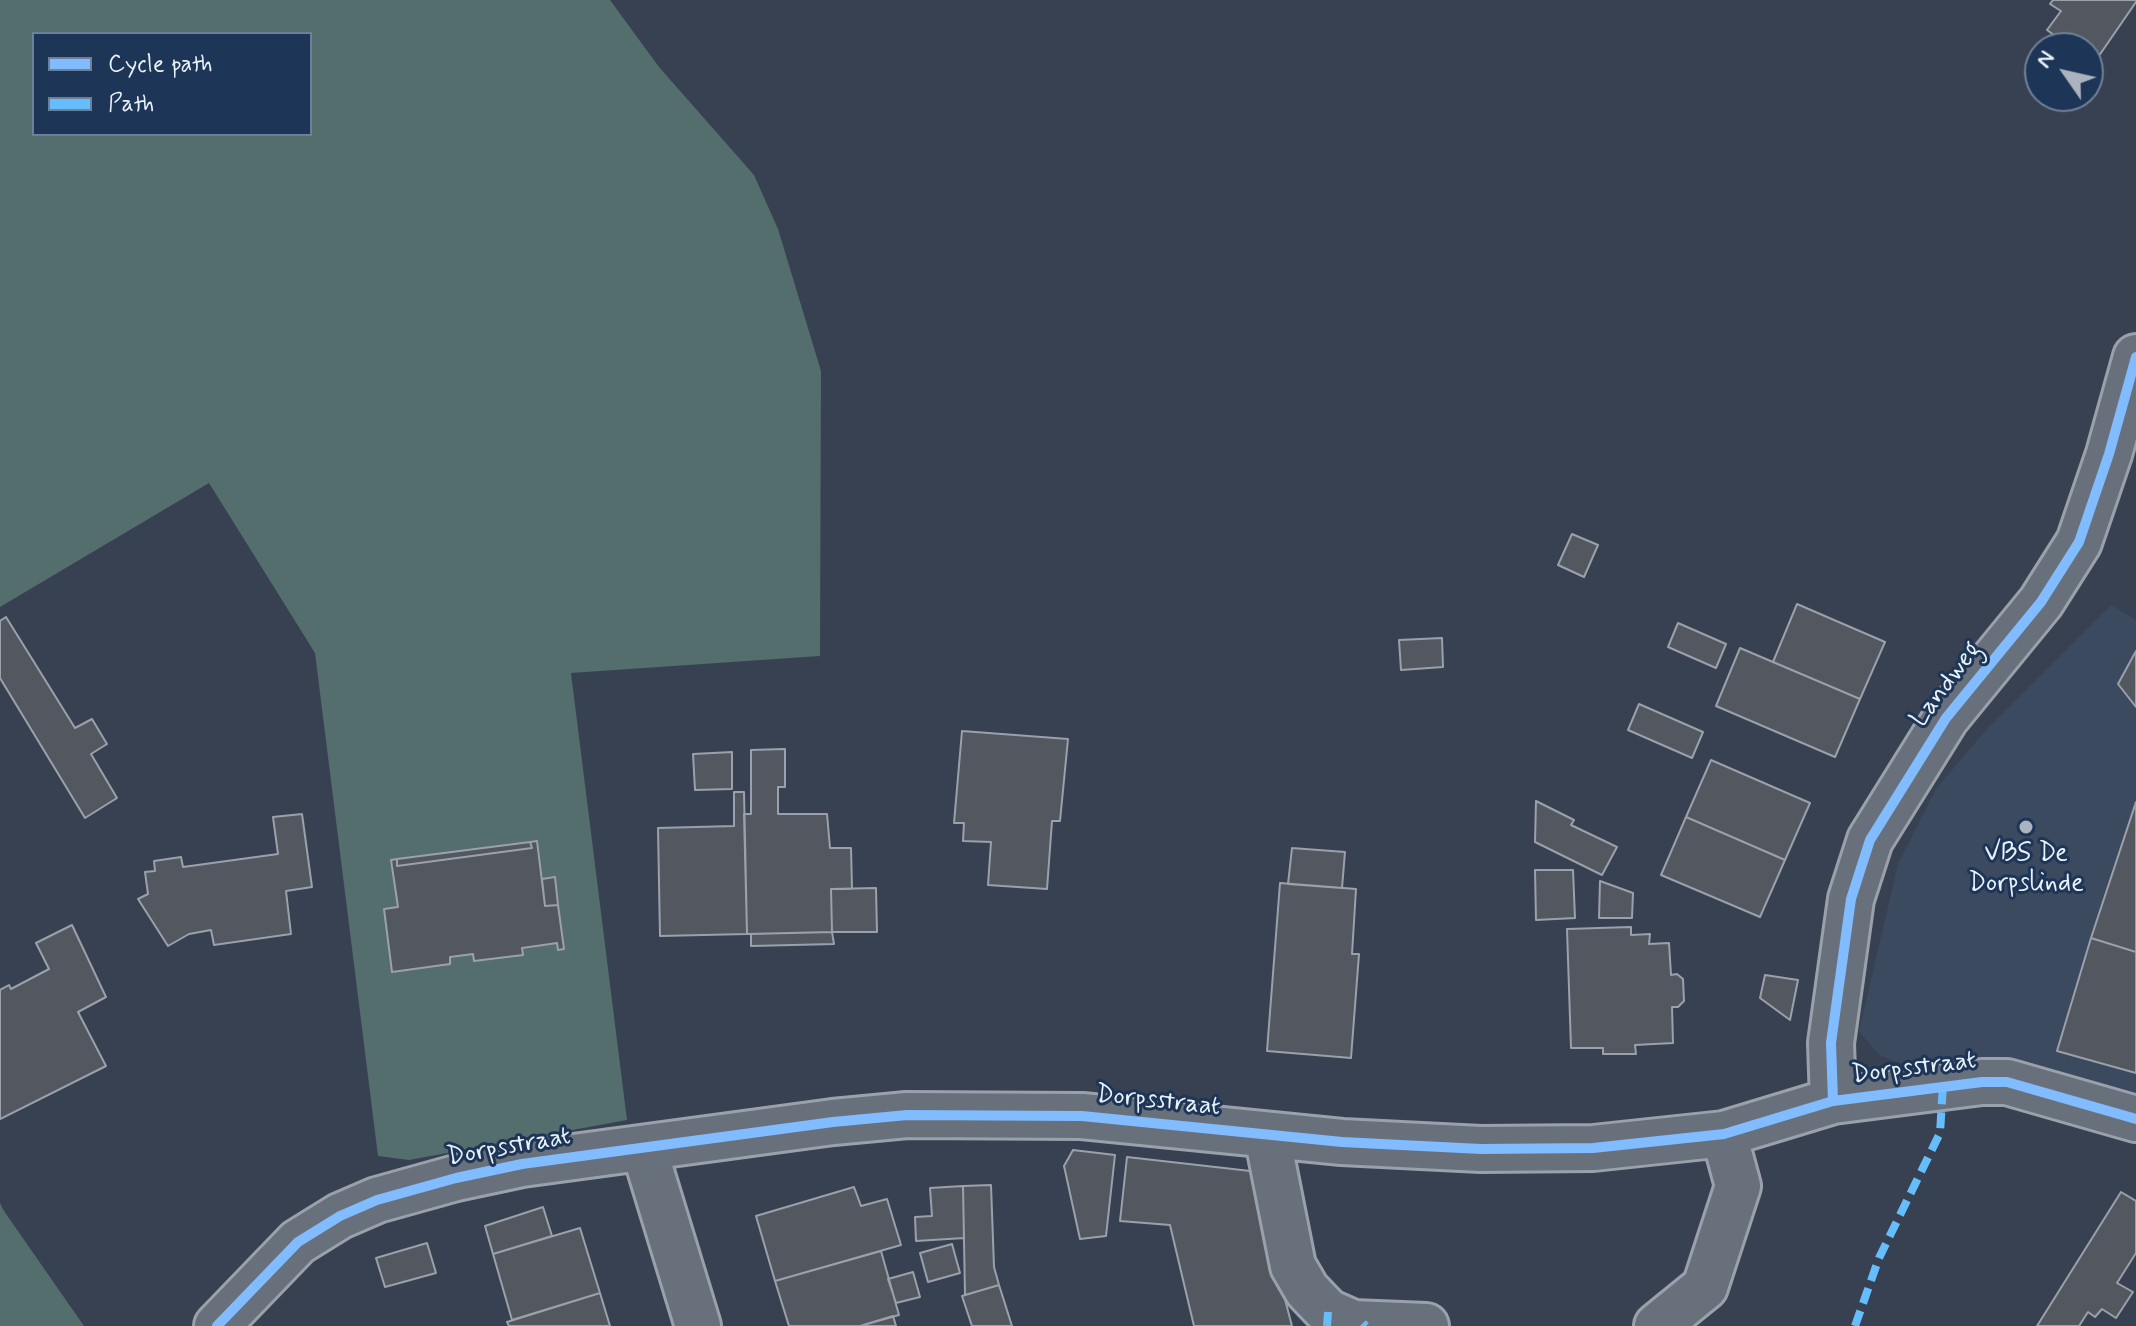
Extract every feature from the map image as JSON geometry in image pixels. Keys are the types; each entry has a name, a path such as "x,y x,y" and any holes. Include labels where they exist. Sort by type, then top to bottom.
{"street":[{"name":"Landweg","path":"1833,1101 1831,1043 1851,899 1870,840 1946,718 2041,602 2079,542 2109,454 2136,357"},
{"name":"Dorpsstraat","path":"217,1326 298,1242 340,1216 377,1200 522,1164 833,1122 907,1115 1082,1116 1267,1135 1481,1149 1593,1148 1724,1134 1833,1101 1950,1084 2007,1082 2136,1119"},
{"path":"1657,1326 1705,1287 1738,1186 1724,1134"},
{"path":"1267,1135 1293,1266 1327,1319 1426,1326"},
{"path":"644,1149 698,1326"}],"shaded area":[{"name":"VBS De Dorpslinde","path":"2111,605 2136,620 2136,1102 1962,1059 1903,1064 1879,1055 1859,1031 1898,864 1936,789 1986,730"}],"green space":[{"path":"0,0 610,0 659,67 754,175 778,229 821,371 820,656 571,673 627,1120 409,1160 378,1156 315,653 209,483 0,607"},
{"path":"0,1203 4,1211 84,1326 0,1326"}],"building":[{"path":"2053,0 2136,0 2104,48 2104,32 2047,30 2061,11 2050,4"},
{"path":"1572,534 1598,545 1584,577 1558,565"},
{"path":"1797,604 1885,642 1860,699 1773,662"},
{"path":"6,617 75,728 92,719 107,744 91,754 117,798 85,818 0,678 0,621"},
{"path":"1678,623 1726,644 1716,668 1668,647"},
{"path":"1442,638 1443,667 1401,670 1399,640"},
{"path":"1740,648 1860,699 1835,757 1716,706"},
{"path":"2136,651 2136,707 2118,684"},
{"path":"1639,704 1703,732 1692,758 1628,730"},
{"path":"962,731 1068,739 1060,821 1052,821 1047,889 988,885 991,842 963,841 964,823 954,823"},
{"path":"785,749 785,787 778,787 778,814 827,814 830,848 851,848 852,889 831,889 832,932 747,934 744,814 751,814 751,750"},
{"path":"732,752 732,789 695,790 693,754"},
{"path":"1711,760 1810,803 1785,860 1686,817"},
{"path":"734,792 744,792 747,934 660,936 658,828 734,826"},
{"path":"1536,801 1574,820 1571,825 1617,847 1602,875 1535,842"},
{"path":"2136,802 2136,952 2091,938"},
{"path":"302,814 312,887 286,891 291,934 214,945 211,930 189,934 168,946 138,899 148,894 145,872 155,871 154,861 181,857 183,867 278,854 273,817"},
{"path":"1686,817 1785,860 1760,917 1661,875"},
{"path":"537,841 545,906 558,905 564,949 558,950 557,943 522,948 523,955 474,961 473,954 450,957 450,964 392,972 384,909 398,907 391,860 397,859 397,866 532,848 530,842"},
{"path":"530,842 532,848 397,866 397,859"},
{"path":"1292,848 1345,852 1342,888 1288,884"},
{"path":"1535,870 1573,870 1575,918 1536,920"},
{"path":"555,877 558,905 545,906 542,879"},
{"path":"1600,881 1633,893 1632,918 1599,918"},
{"path":"1280,883 1356,889 1352,954 1359,954 1351,1058 1267,1051"},
{"path":"876,888 877,932 832,932 831,889"},
{"path":"72,925 106,997 78,1012 106,1066 0,1119 0,990 9,985 11,989 49,969 36,943"},
{"path":"1631,927 1631,935 1650,934 1649,944 1669,943 1671,975 1677,974 1683,979 1684,1001 1678,1007 1672,1007 1673,1043 1635,1045 1636,1054 1603,1054 1603,1048 1571,1048 1567,929"},
{"path":"832,932 834,944 751,946 751,934"},
{"path":"2091,938 2136,952 2136,1073 2057,1051"},
{"path":"1765,975 1798,980 1790,1020 1760,998"},
{"path":"1073,1150 1115,1155 1106,1236 1080,1239 1064,1166"},
{"path":"1127,1157 1268,1173 1262,1212 1292,1326 1194,1326 1170,1225 1120,1221"},
{"path":"991,1185 994,1267 999,1285 965,1295 963,1186"},
{"path":"963,1186 964,1238 916,1241 915,1217 932,1216 930,1188"},
{"path":"854,1187 861,1206 887,1199 901,1245 775,1281 756,1216"},
{"path":"2121,1192 2136,1201 2136,1253 2117,1283 2133,1292 2116,1318 2102,1309 2095,1317 2088,1312 2079,1326 2037,1326"},
{"path":"543,1207 552,1236 493,1254 485,1226"},
{"path":"580,1228 600,1293 512,1320 493,1254"},
{"path":"427,1243 436,1273 385,1287 376,1258"},
{"path":"952,1244 960,1273 928,1282 920,1253"},
{"path":"881,1251 899,1315 860,1326 789,1326 775,1281"},
{"path":"913,1272 920,1297 896,1303 888,1279"},
{"path":"999,1285 1012,1326 972,1326 962,1296"},
{"path":"600,1293 610,1326 509,1326 507,1322"},
{"path":"893,1316 896,1326 860,1326"}],"marked path":[{"path":"1855,1326 1879,1258 1940,1133 1943,1085"},
{"path":"1327,1326 1328,1312"},
{"path":"1363,1323 1366,1326"}],"cycle path":[{"path":"1833,1101 1831,1043 1851,899 1870,840 1946,718 2041,602 2079,542 2109,454 2136,357"},
{"path":"217,1326 298,1242 340,1216 377,1200 522,1164 833,1122 907,1115 1082,1116 1342,1142 1481,1149 1593,1148 1724,1134 1833,1101 1982,1082 2007,1082 2136,1119"}],"place":[{"name":"VBS De Dorpslinde","path":"2026,827"}]}
